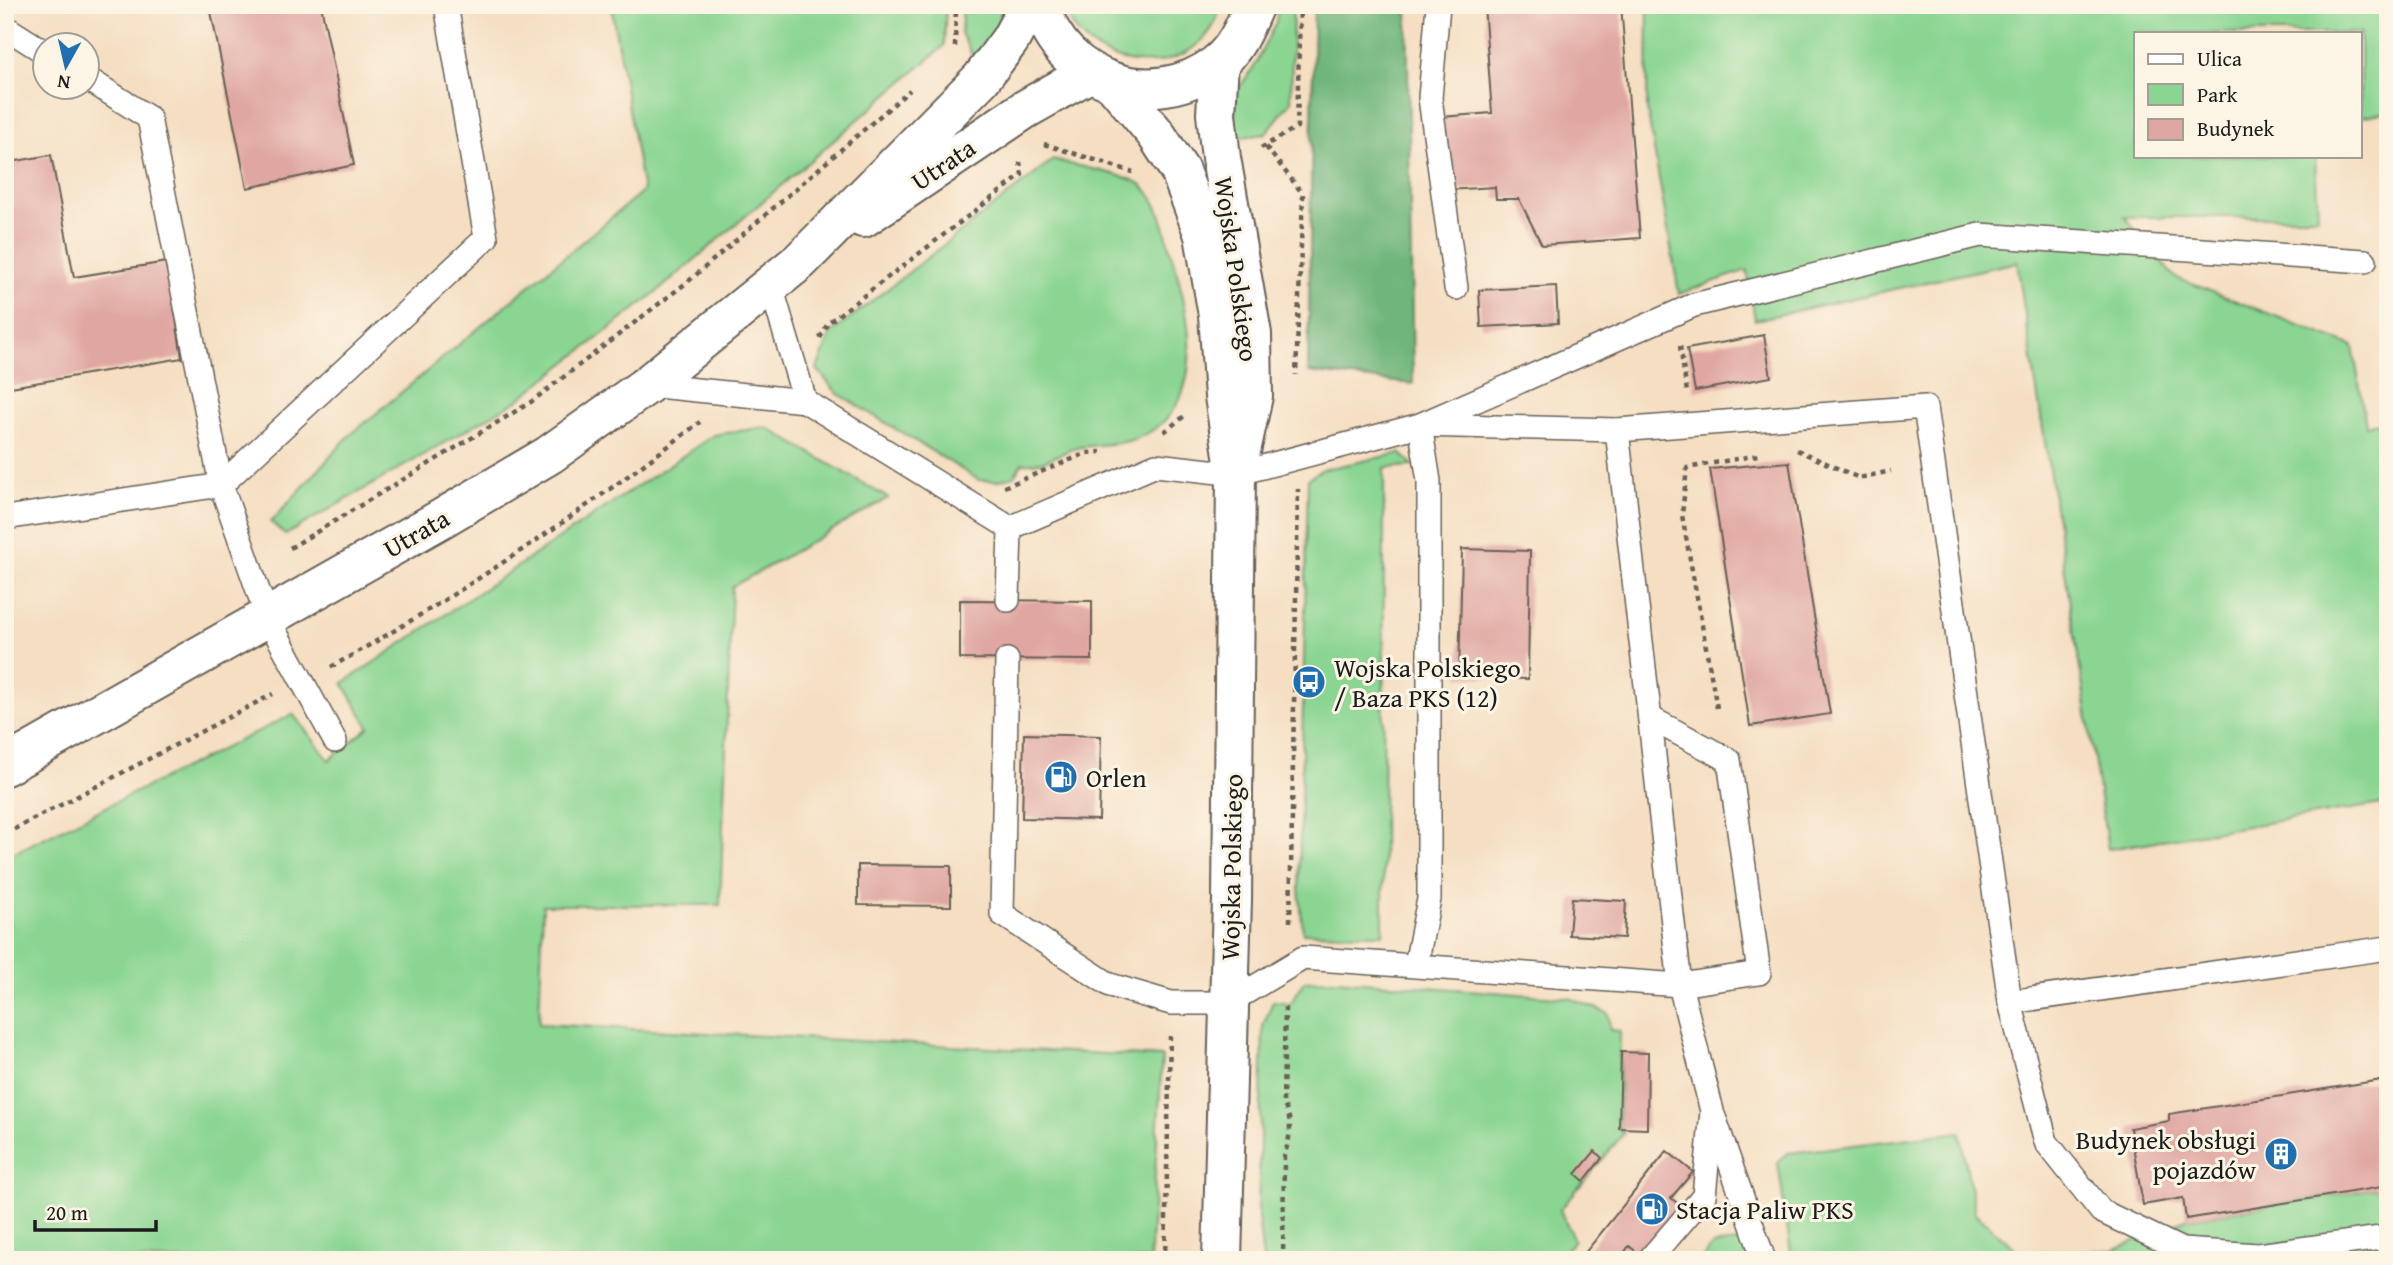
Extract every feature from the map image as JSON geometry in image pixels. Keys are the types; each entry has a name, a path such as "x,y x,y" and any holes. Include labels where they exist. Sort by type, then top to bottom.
{"main road":[{"name":"Utrata","path":"5,766 268,619 549,455 647,385 800,261 981,79 1010,40 1029,5"},
{"name":"Wojska Polskiego","path":"1040,5 1045,24 1064,52 1102,79 1156,134 1180,171 1204,235 1218,315 1224,396 1236,474 1222,1260"},
{"path":"1102,79 1143,89 1170,86 1196,77 1219,62 1241,36 1254,5"},
{"name":"Wojska Polskiego","path":"1219,62 1216,114 1220,158 1235,225 1252,334 1253,396 1236,474"},
{"name":"Utrata","path":"800,261 1024,110 1102,79"}],"lane":[{"path":"5,518 221,485 486,238 446,5"},
{"path":"1438,5 1430,98 1456,288"},
{"path":"5,27 32,44"},
{"path":"102,88 149,118 221,485 268,619 335,741"},
{"path":"1010,528 1156,464 1236,474 1420,425 1694,304 1980,235 2365,261"},
{"path":"771,286 805,401"},
{"path":"647,385 805,401 1010,528"},
{"path":"1420,425 1617,430 1925,407 2010,1002 2046,1142 2101,1211 2182,1250 2258,1255 2388,1237"},
{"path":"1416,965 1429,899 1429,481 1420,425"},
{"path":"1617,430 1680,985 1712,1111 1764,1260"},
{"path":"1008,600 1010,528"},
{"path":"1007,660 1002,914 1110,985 1171,1003 1228,1003 1303,958 1680,985 1759,973 1729,760 1650,718"},
{"path":"2010,1002 2388,948"},
{"path":"1649,1260 1704,1196 1712,1111"}],"path":[{"path":"290,548 531,402 690,280 918,83"},
{"path":"1042,144 1142,175"},
{"path":"1266,146 1303,194 1295,388"},
{"path":"797,375 811,363 828,323 1022,175 1018,149"},
{"path":"1680,346 1688,397"},
{"path":"1153,438 1186,416 1190,405"},
{"path":"327,669 418,619 620,484 706,417"},
{"path":"1790,450 1798,450 1859,478 1891,471"},
{"path":"992,486 1002,487 1087,453 1108,452"},
{"path":"1717,708 1682,515 1687,468 1768,453"},
{"path":"1290,922 1298,484"},
{"path":"5,834 272,694"},
{"path":"1165,1260 1171,1003"},
{"path":"1283,1260 1284,1156 1289,1141 1290,1114 1283,1104 1285,1006"}],"green space":[{"path":"611,5 946,5 944,46 657,292 518,400 285,535 271,522 348,437 643,191"},
{"path":"963,5 1002,5 999,21 976,63 961,33"},
{"path":"1064,5 1221,5 1210,30 1192,48 1169,59 1144,62 1118,59 1095,48 1076,30"},
{"path":"1278,5 1293,5 1291,102 1265,134 1233,138 1236,92 1254,67 1276,22"},
{"path":"1314,5 1407,5 1413,384 1308,372"},
{"path":"1648,5 2388,5 2388,112 2362,117 2362,32 2134,32 2134,158 2315,158 2318,217 2125,217 2174,277 2353,346 2366,425 2388,422 2388,803 2108,849 2017,262 1755,320 1747,270 1679,294 1647,109"},
{"path":"1053,160 1134,181 1153,199 1164,227 1185,306 1189,360 1185,384 1176,407 1159,425 1135,439 1073,449 1040,462 1022,463 1014,476 997,481 979,480 837,393 817,369 831,333"},
{"path":"766,427 888,498 732,587 720,905 543,905 539,1024 1162,1057 1150,1260 5,1260 5,857 293,714 329,760 369,727 343,683 714,435"},
{"path":"1400,453 1414,466 1384,468 1383,934 1303,933 1299,888 1308,479 1321,470"},
{"path":"1335,980 1570,998 1608,1013 1610,1030 1620,1031 1619,1128 1624,1133 1560,1210 1574,1240 1558,1260 1263,1260 1258,1217 1263,1026 1273,1001 1291,1003 1304,981"},
{"path":"1960,1132 1975,1213 2020,1253 2114,1250 2186,1219 2388,1186 2388,1260 1792,1260 1778,1163 1788,1153"},
{"path":"1745,1241 1748,1260 1701,1260 1713,1245"}],"building":[{"path":"245,5 321,5 354,165 247,188 211,12"},
{"path":"1484,5 1621,5 1640,238 1542,245 1519,199 1496,199 1495,187 1447,190 1441,117 1492,113"},
{"path":"51,155 74,277 167,262 182,358 5,388 5,163"},
{"path":"1556,286 1558,323 1481,327 1479,290"},
{"path":"1764,335 1771,377 1695,391 1687,349"},
{"path":"1789,462 1830,714 1750,726 1710,469"},
{"path":"1462,549 1530,551 1528,679 1459,677"},
{"path":"960,600 1092,601 1092,660 960,659"},
{"name":"Orlen","path":"1024,734 1101,736 1099,820 1022,818"},
{"path":"858,865 951,866 951,906 858,905"},
{"path":"1572,898 1626,901 1624,938 1569,935"},
{"path":"1621,1052 1648,1053 1647,1129 1619,1128"},
{"name":"Budynek obsługi pojazdów","path":"2388,1079 2388,1186 2186,1219 2183,1198 2143,1205 2130,1128 2169,1121 2169,1114"},
{"path":"1595,1151 1602,1158 1584,1181 1576,1174"},
{"name":"Stacja Paliw PKS","path":"1667,1151 1693,1172 1671,1198 1696,1219 1647,1260 1629,1246 1619,1260 1591,1260 1584,1254"}],"place":[{"name":"Wojska Polskiego / Baza PKS (12)","path":"1309,682"},
{"name":"Orlen","path":"1061,777"},
{"name":"Budynek obsługi pojazdów","path":"2281,1154"},
{"name":"Stacja Paliw PKS","path":"1652,1209"}]}
